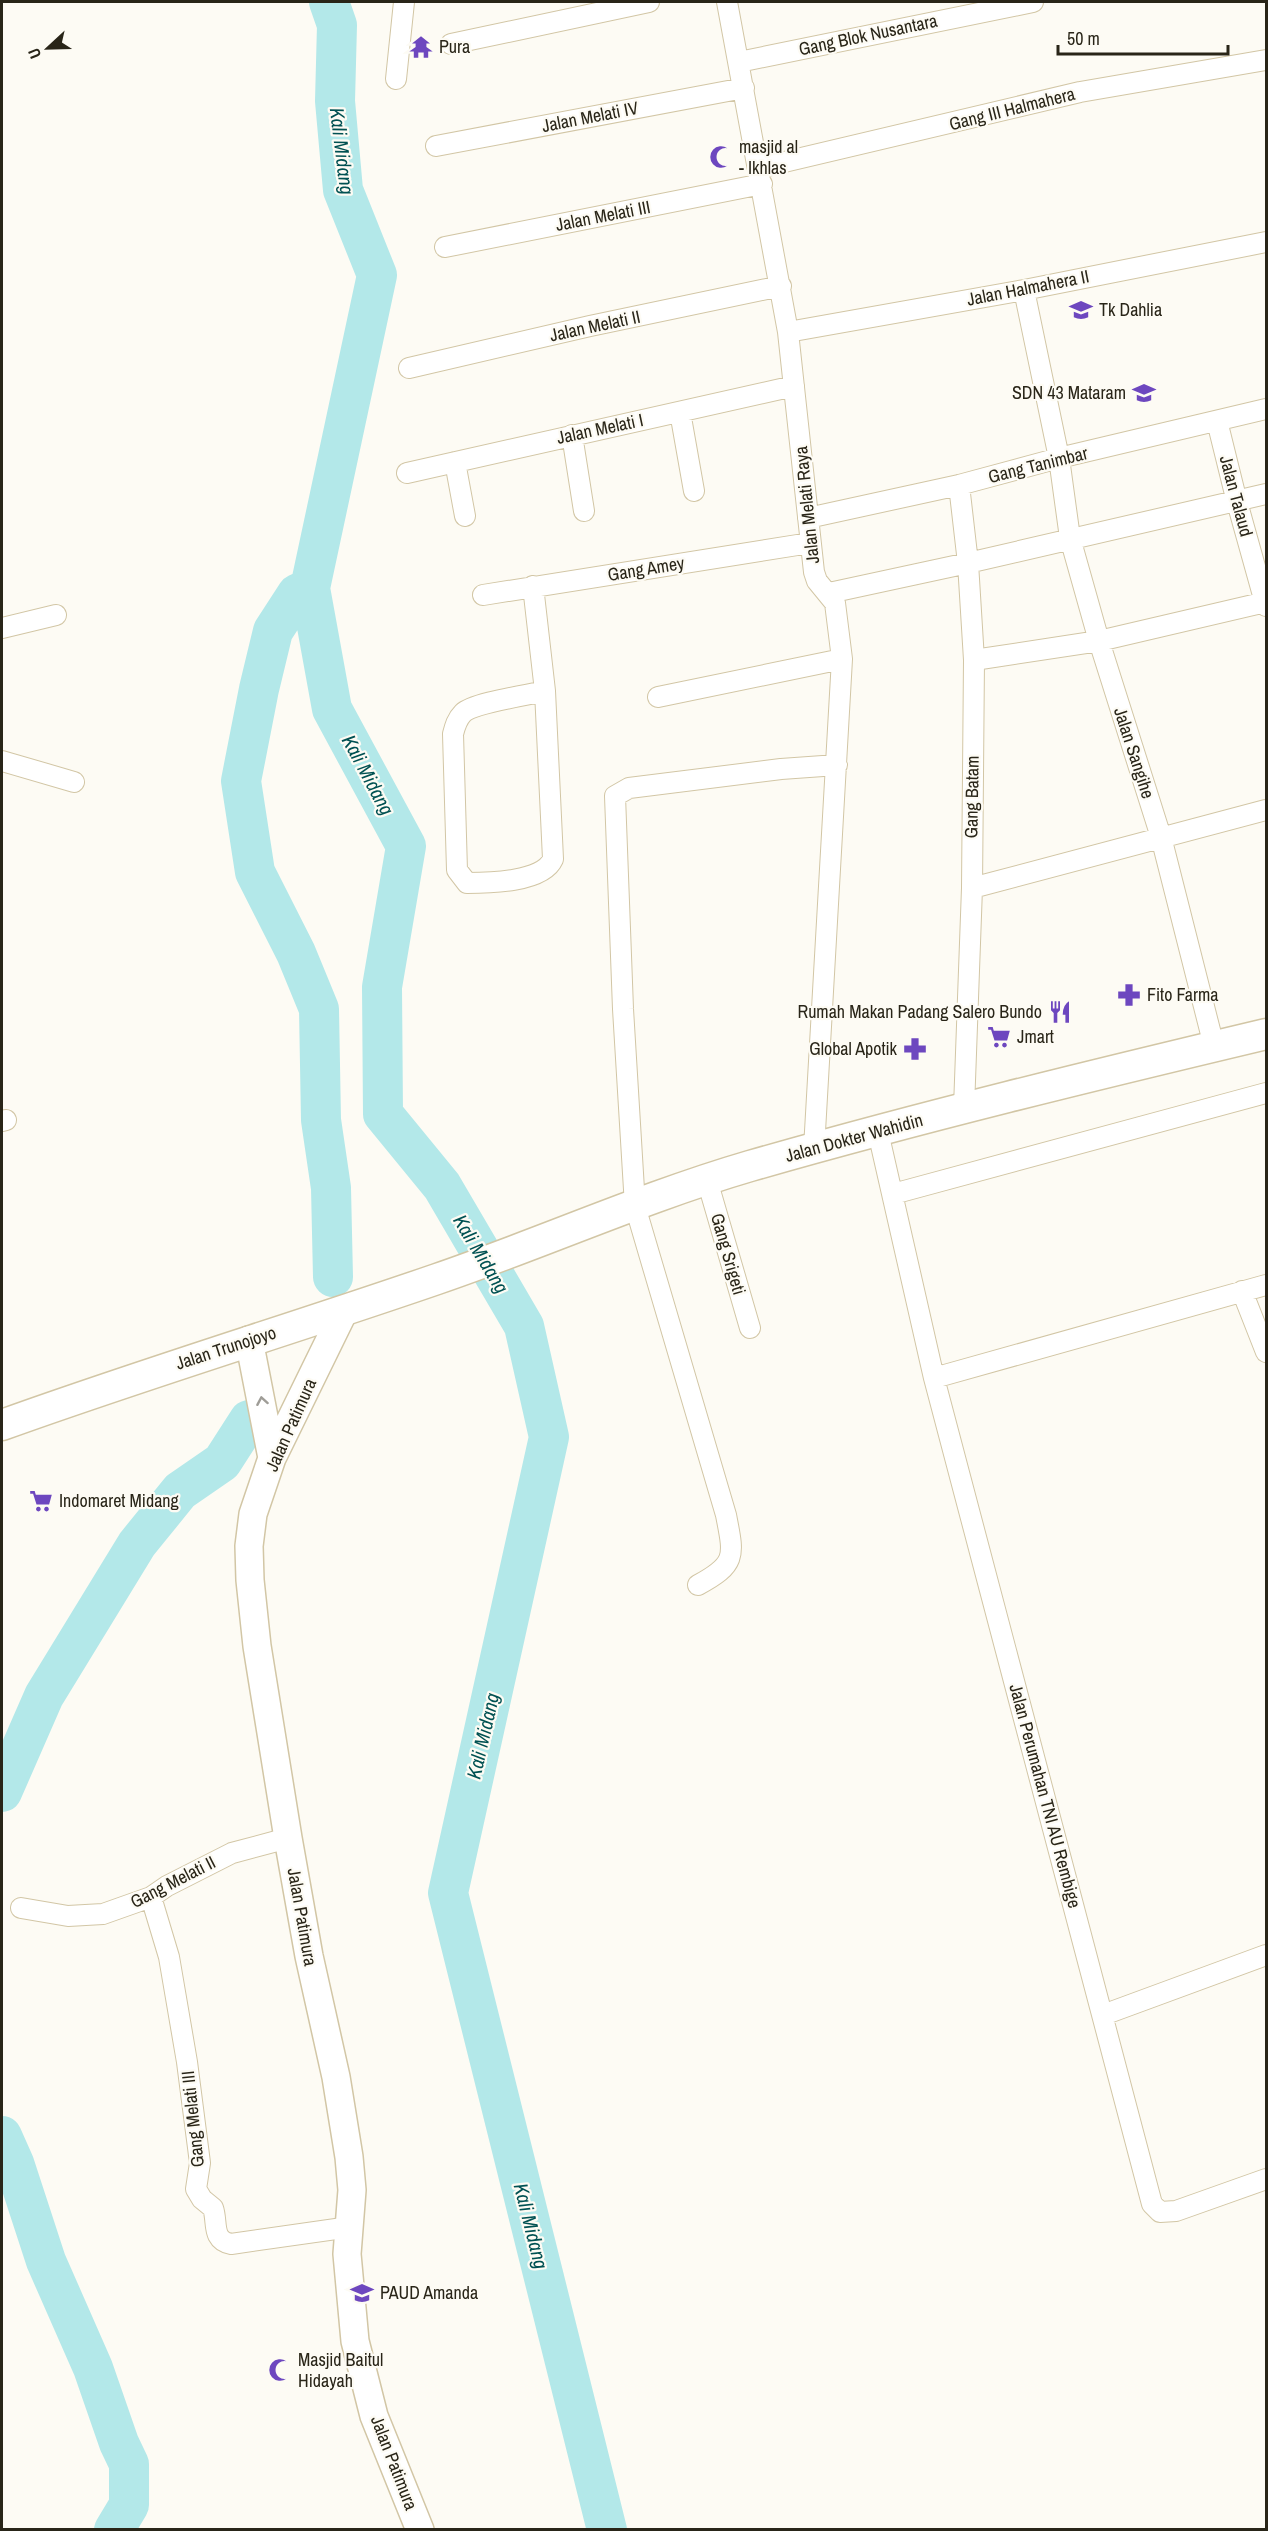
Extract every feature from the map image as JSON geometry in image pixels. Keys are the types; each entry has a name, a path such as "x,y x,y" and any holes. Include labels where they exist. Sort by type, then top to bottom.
{"main road":[{"name":"Jalan Dokter Wahidin","path":"452,1274 580,1224 707,1180 964,1108 1266,1034"},
{"name":"Jalan Trunojoyo","path":"2,1425 249,1340 452,1274"}],"street":[{"path":"396,79 404,2"},
{"path":"451,44 649,2"},
{"name":"Jalan Melati Raya","path":"727,2 781,286 810,543 817,581 829,592 837,611 843,659 814,1149"},
{"name":"Gang Blok Nusantara","path":"739,62 1034,2"},
{"name":"Gang III Halmahera","path":"760,176 1080,92 1266,60"},
{"name":"Jalan Melati IV","path":"436,146 744,88"},
{"name":"Jalan Melati III","path":"445,248 760,176"},
{"name":"Jalan Halmahera II","path":"788,332 1023,290 1266,242"},
{"name":"Jalan Melati II","path":"410,369 590,326 781,286"},
{"name":"Jalan Sangihe","path":"1023,290 1059,458 1070,538 1099,641 1161,837 1214,1046"},
{"name":"Jalan Melati I","path":"407,473 794,386"},
{"name":"Gang Tanimbar","path":"808,518 959,485 1059,458 1266,410"},
{"path":"680,412 694,491"},
{"name":"Jalan Talaud","path":"1217,421 1266,604"},
{"path":"572,435 584,511"},
{"path":"455,462 465,516"},
{"name":"Gang Batam","path":"959,485 968,563 974,660 972,888 964,1108"},
{"path":"829,592 968,563 1266,494"},
{"name":"Gang Amey","path":"483,595 810,543"},
{"path":"533,586 544,691 553,859 550,866 539,873 518,879 467,883 457,870 453,734 457,721 465,711 544,691"},
{"path":"974,660 1099,641 1266,604"},
{"path":"2,628 56,615"},
{"path":"658,697 843,659"},
{"path":"2,761 74,782"},
{"path":"698,1585 718,1574 732,1549 726,1515 635,1206 623,1009 615,796 629,788 781,769 837,765"},
{"path":"972,888 1266,810"},
{"path":"892,1194 1266,1093"},
{"name":"Jalan Perumahan TNI AU Rembige","path":"878,1132 934,1378 1152,2204 1160,2212 1176,2211 1266,2179"},
{"name":"Gang Srigeti","path":"707,1180 750,1328"},
{"path":"934,1378 1266,1285"},
{"path":"1242,1291 1266,1352"},
{"name":"Jalan Patimura","path":"344,1311 272,1458 253,1514 249,1558 252,1612 309,1956 343,2116 352,2190 347,2254 349,2286 360,2364 374,2416 420,2529"},
{"path":"249,1340 272,1458"},
{"name":"Gang Melati II","path":"21,1908 68,1916 103,1914 151,1898 167,1886 232,1853 288,1838"},
{"name":"Gang Melati III","path":"151,1898 169,1957 187,2062 200,2163 196,2189 202,2199 213,2208 217,2235 224,2242 231,2244 350,2228"},
{"path":"1103,2015 1266,1955"}],"waterway":[{"name":"Kali Midang","path":"329,2 337,25 335,101 343,190 377,275 310,588 332,709 406,846 382,987 383,1114 442,1186 524,1326 549,1437 448,1893 607,2530"},
{"path":"310,588 297,594 273,631 241,781 255,872 296,953 319,1009 321,1120 331,1188 333,1277"},
{"path":"2,1792 44,1696 137,1544 180,1491 222,1462 249,1420"},
{"path":"2,2136 14,2163 46,2261 93,2368 119,2443 129,2464 129,2505 114,2530"}],"place":[{"name":"Pura","path":"421,47"},
{"name":"masjid al - Ikhlas","path":"721,157"},
{"name":"Tk Dahlia","path":"1081,310"},
{"name":"SDN 43 Mataram","path":"1144,393"},
{"name":"Fito Farma","path":"1129,995"},
{"name":"Rumah Makan Padang Salero Bundo","path":"1060,1012"},
{"name":"Jmart","path":"999,1037"},
{"name":"Global Apotik","path":"915,1049"},
{"name":"Indomaret Midang","path":"41,1501"},
{"name":"PAUD Amanda","path":"362,2293"},
{"name":"Masjid Baitul Hidayah","path":"280,2370"}]}
